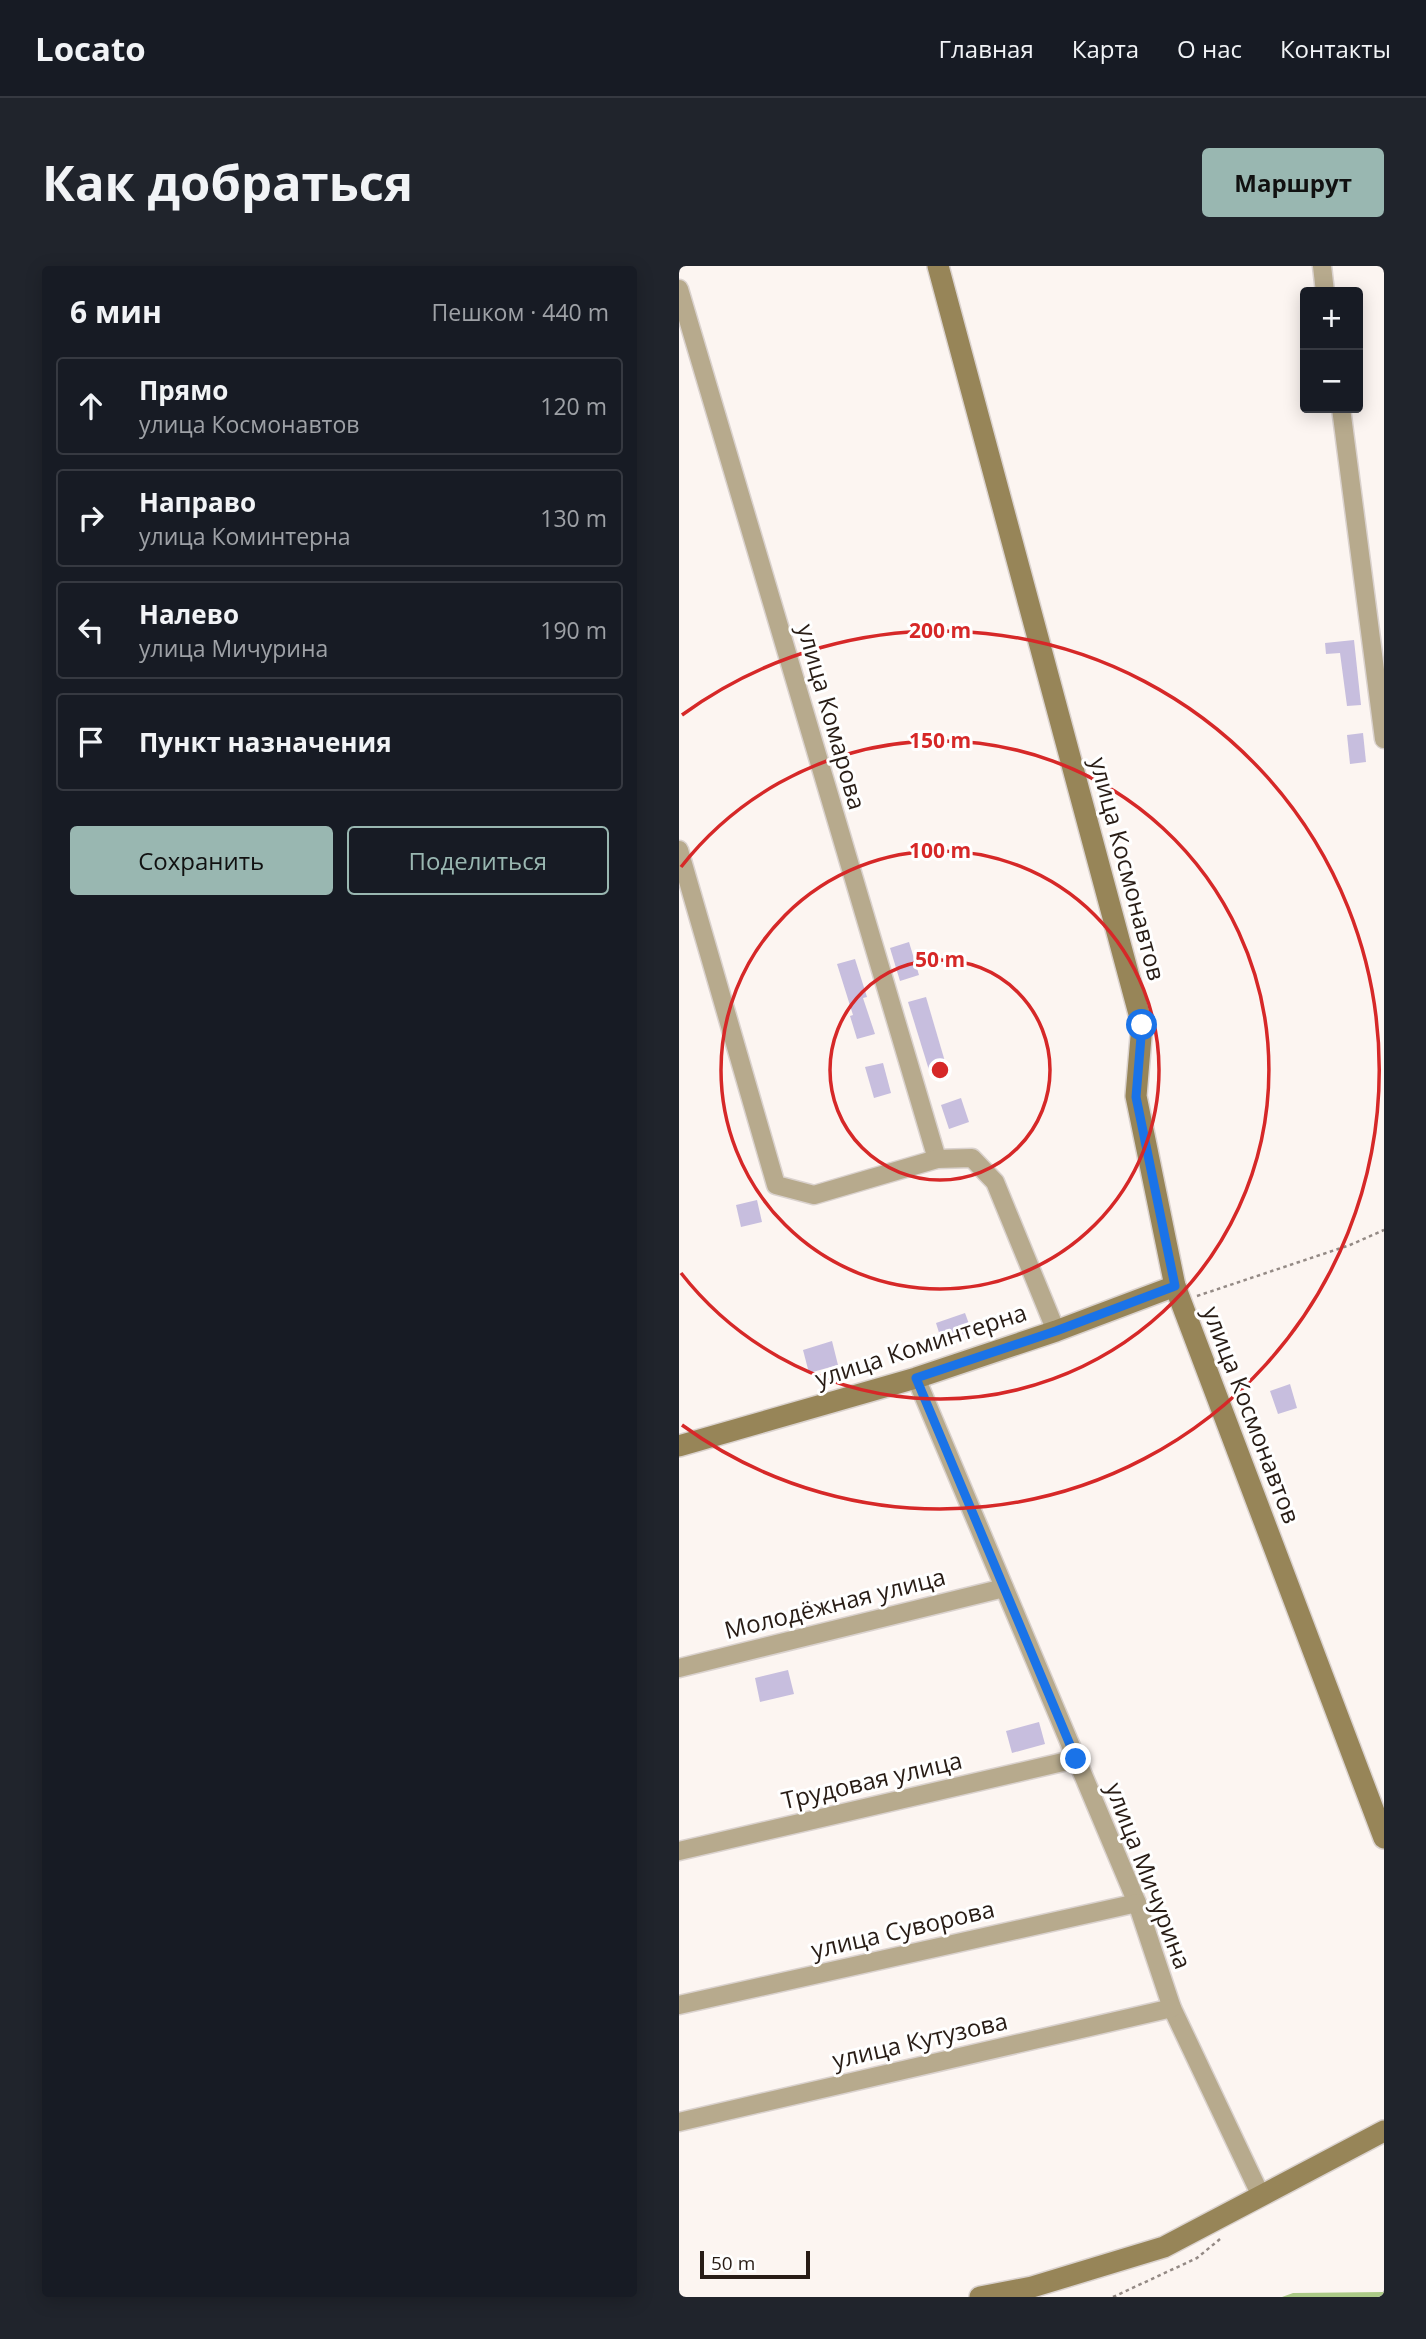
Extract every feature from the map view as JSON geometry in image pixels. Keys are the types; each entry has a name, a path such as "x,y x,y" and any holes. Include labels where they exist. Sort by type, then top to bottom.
{"street":[{"name":"улица Космонавтов","path":"938,266 1142,1025 1136,1097 1177,1294 1384,1838"},
{"path":"1322,266 1324,287"},
{"name":"улица Комарова","path":"679,289 937,1159"},
{"path":"1342,413 1384,739"},
{"path":"679,850 776,1185 814,1195 937,1159 972,1158 995,1182 1056,1331"},
{"name":"улица Коминтерна","path":"679,1447 916,1378 1177,1294"},
{"name":"улица Мичурина","path":"916,1378 1137,1903 1172,2008 1261,2196"},
{"name":"Молодёжная улица","path":"679,1668 1003,1588"},
{"name":"Трудовая улица","path":"679,1850 1076,1759"},
{"name":"улица Суворова","path":"679,2005 1137,1903"},
{"name":"улица Кутузова","path":"679,2122 1172,2008"},
{"path":"980,2297 1032,2287 1164,2247 1384,2131"}],"path":[{"path":"1177,1294 1350,1245 1384,1230"}],"green space":[{"path":"1384,2292 1384,2297 1282,2297 1293,2293"}],"building":[{"path":"1354,640 1361,705 1347,706 1340,653 1326,654 1325,643"},
{"path":"1363,733 1366,762 1350,764 1347,735"},
{"path":"909,942 919,975 900,981 890,948"},
{"path":"855,959 867,997 863,998 875,1034 857,1039 850,1016 853,1015 837,964"},
{"path":"926,997 946,1065 929,1070 908,1002"},
{"path":"883,1063 891,1093 874,1098 865,1067"},
{"path":"961,1098 969,1122 949,1129 941,1105"},
{"path":"757,1200 762,1222 741,1227 736,1205"},
{"path":"965,1313 972,1332 942,1342 936,1323"},
{"path":"832,1341 838,1365 809,1373 803,1350"},
{"path":"1290,1384 1297,1408 1278,1414 1270,1391"},
{"path":"788,1670 794,1694 760,1702 755,1678"},
{"path":"1039,1722 1045,1744 1012,1753 1006,1731"}],"route":[{"path":"1076,1759 916,1378 1056,1331 1175,1286 1136,1097 1142,1025"}]}
